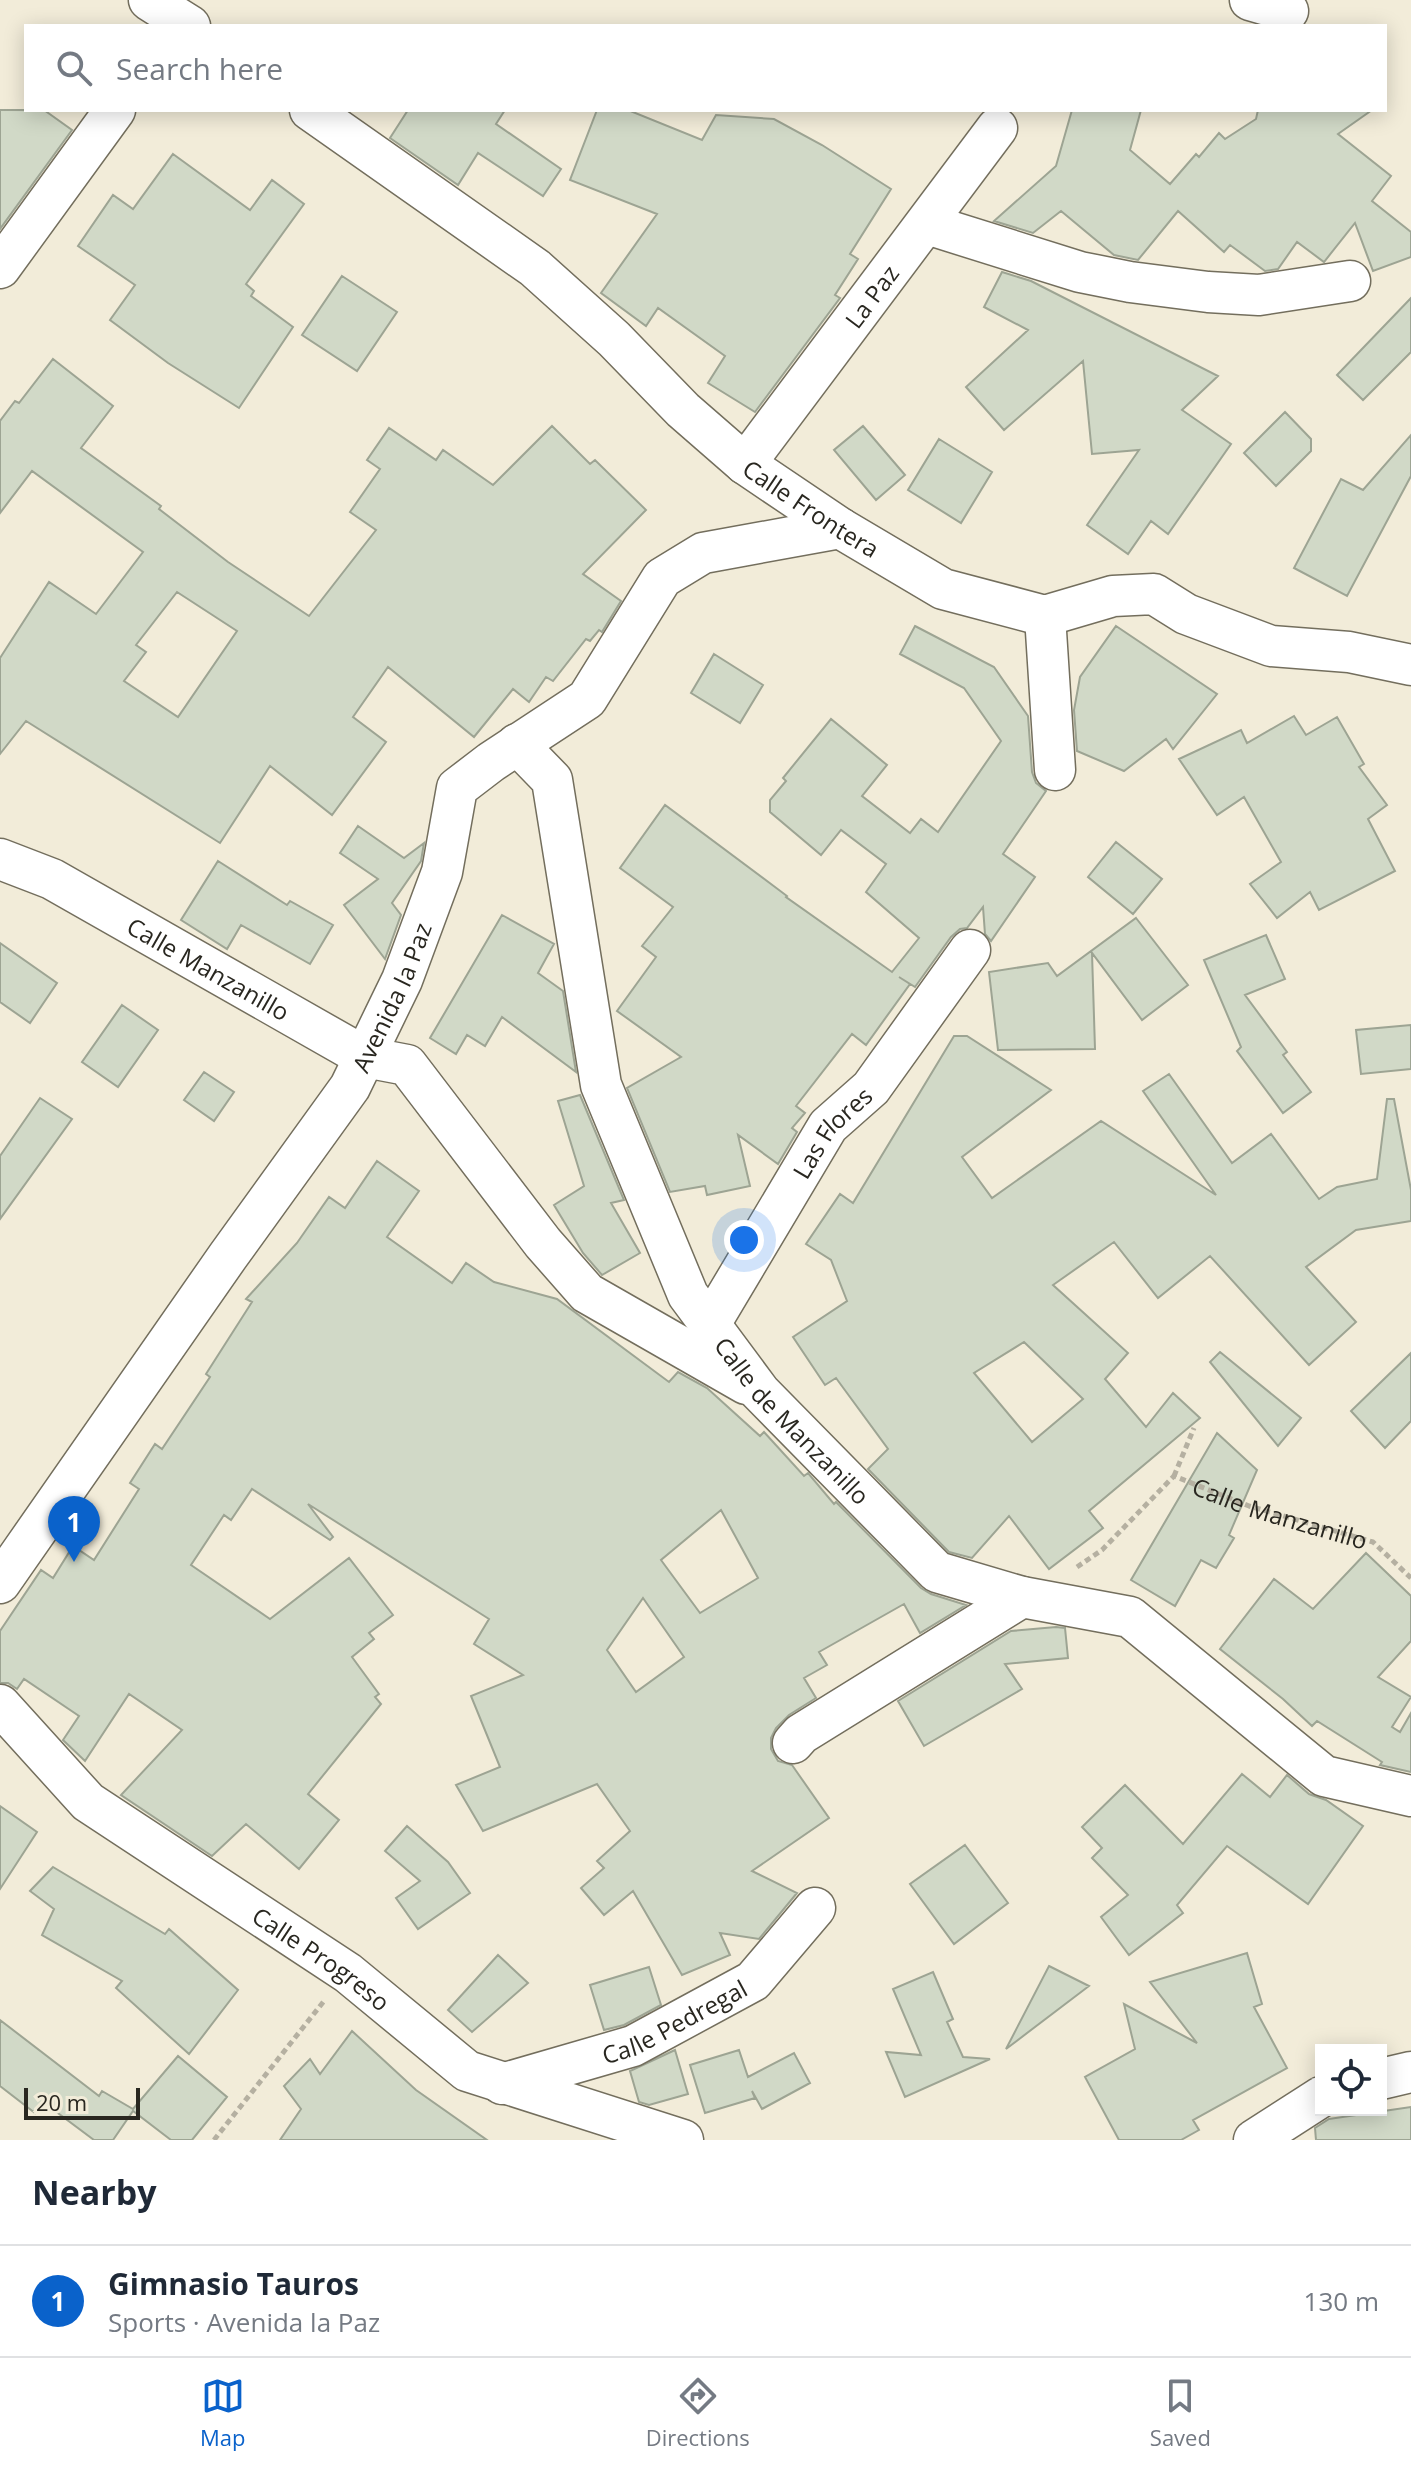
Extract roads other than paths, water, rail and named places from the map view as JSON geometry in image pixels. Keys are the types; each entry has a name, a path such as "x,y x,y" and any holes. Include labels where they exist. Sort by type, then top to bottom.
{"street":[{"path":"1250,0 1288,11"},
{"path":"0,268 114,112"},
{"name":"Calle Frontera","path":"313,112 535,268 614,339 683,410 745,464 840,528 943,589 1045,616"},
{"name":"La Paz","path":"745,464 997,128"},
{"path":"927,224 1080,272 1130,282 1259,295 1350,281"},
{"name":"Avenida la Paz","path":"0,1583 350,1087 402,980 442,872 457,788 517,744 587,699 662,578 703,553 840,528"},
{"path":"1055,770 1045,616 1113,596 1154,594 1186,614 1271,646 1349,652 1411,665"},
{"name":"Calle de Manzanillo","path":"517,744 552,780 601,1085 688,1295 760,1392 937,1572 1022,1597 1130,1617 1324,1776 1411,1796"},
{"name":"Calle Manzanillo","path":"0,835 52,879"},
{"name":"Calle Manzanillo","path":"0,859 52,879 365,1057 407,1065 543,1243 587,1293 760,1392"},
{"name":"Las Flores","path":"710,1324 828,1126 871,1088 970,950"},
{"path":"793,1743 801,1734 1022,1597"},
{"name":"Calle Progreso","path":"0,1705 88,1802 348,1973 467,2071 683,2140"},
{"name":"Calle Pedregal","path":"502,2084 633,2046 753,1981 815,1908"},
{"path":"1387,2078 1411,2072"},
{"path":"1254,2140 1315,2101"}],"place":[{"name":"Gimnasio Tauros","path":"74,1562"}]}
